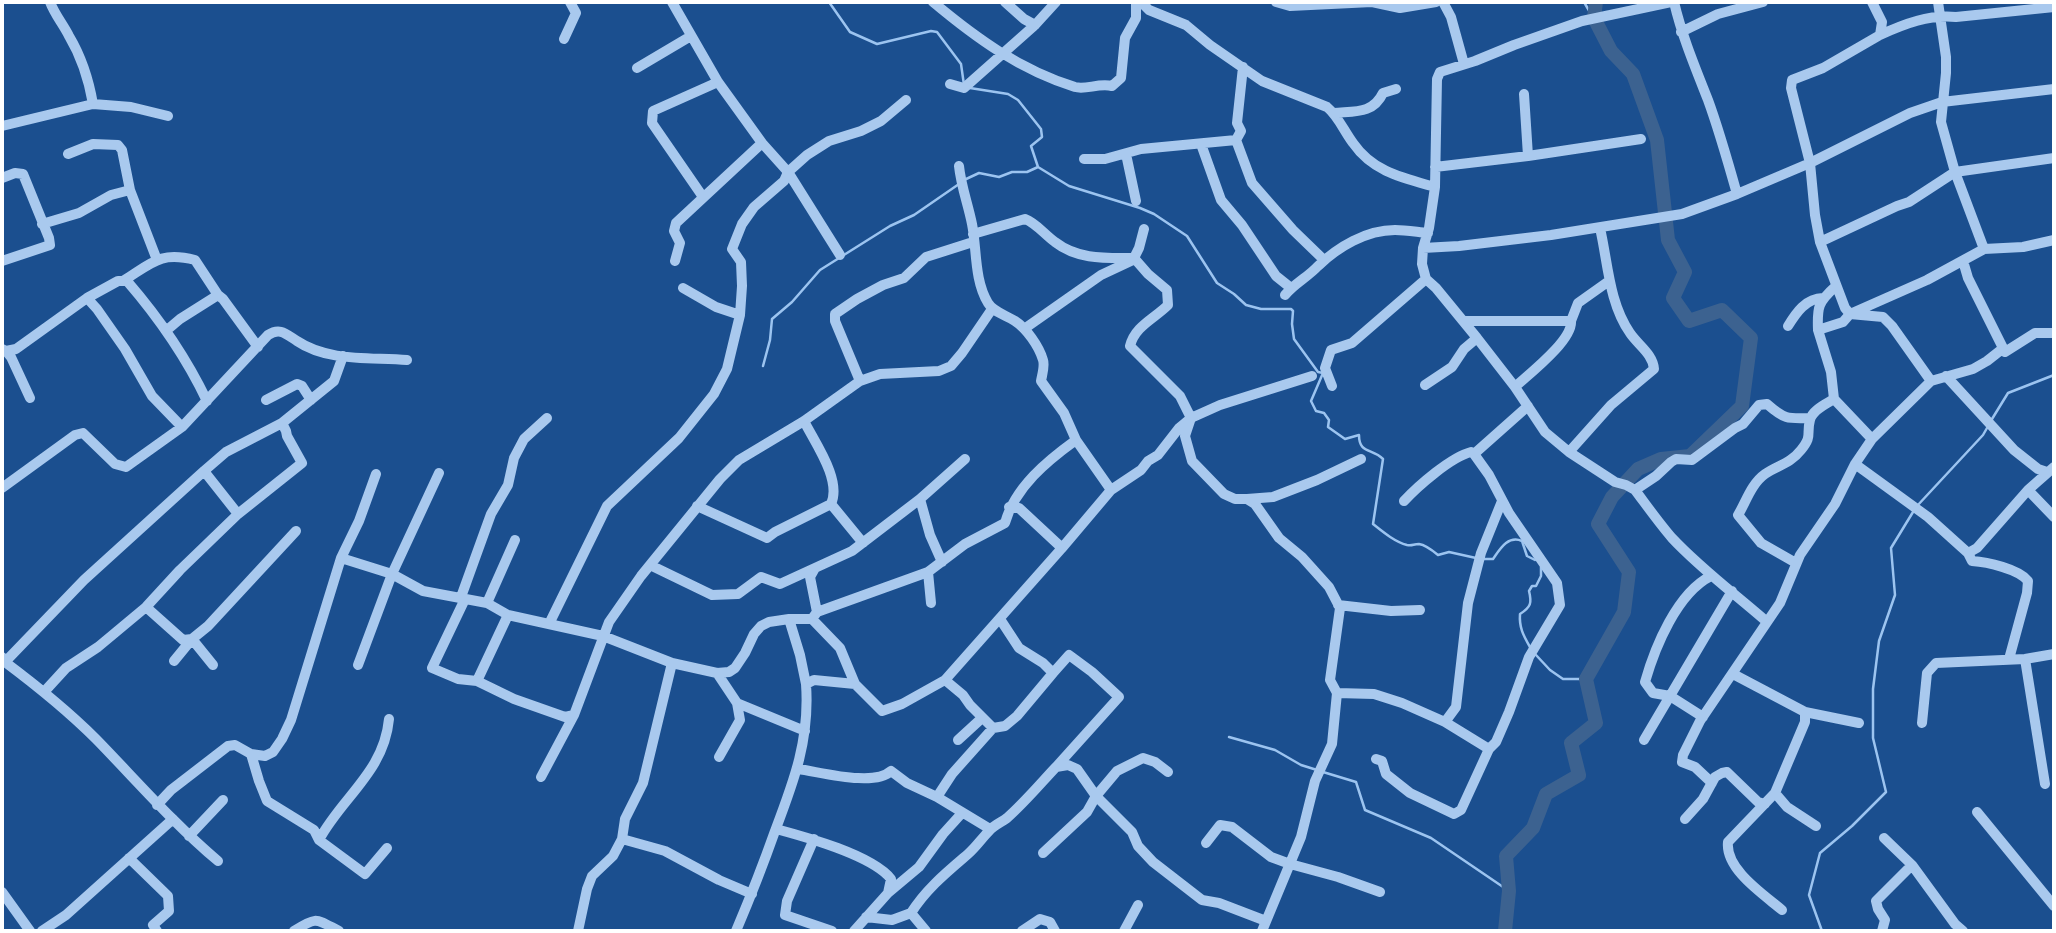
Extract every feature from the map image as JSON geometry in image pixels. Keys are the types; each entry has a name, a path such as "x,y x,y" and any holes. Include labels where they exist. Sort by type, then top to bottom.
{"street":[{"path":"50,2 70,36 89,83 93,104"},
{"path":"564,39 576,13 570,2"},
{"path":"673,2 718,82 762,143 788,172 840,255"},
{"path":"933,2 1001,54 1039,74 1079,88 1102,84 1112,86 1121,78 1122,50 1136,18 1139,2 1149,10 1186,25 1262,81 1327,107 1334,113 1361,155 1373,165 1394,175 1435,187"},
{"path":"1005,2 1035,25"},
{"path":"950,84 967,84 1035,25 1056,2"},
{"path":"1276,2 1290,6 1372,2 1401,8 1436,2"},
{"path":"1443,2 1451,17 1464,64"},
{"path":"1737,194 1709,102 1672,2 1582,21 1440,72 1437,79 1435,187 1422,264 1426,279 1477,338 1545,432 1569,453 1625,486 1711,576 1767,622"},
{"path":"1681,32 1718,14 1763,2"},
{"path":"1872,2 1882,22 1880,35"},
{"path":"1938,2 1946,65 1941,122 1955,172 1984,249"},
{"path":"1931,382 1883,317 1850,314 1845,309 1821,242 1815,215 1810,163 1791,88 1792,80 1822,68 1901,25 1940,16 1956,17 2054,7"},
{"path":"637,68 691,36"},
{"path":"1243,67 1237,123 1241,131 1236,140 1252,183 1293,230 1324,260"},
{"path":"703,197 652,124 653,111 718,82"},
{"path":"1334,113 1369,109 1378,103 1383,93 1396,89"},
{"path":"1423,248 1600,228 1682,214 1810,163 1910,113 1942,102 2054,89"},
{"path":"1524,94 1528,156"},
{"path":"549,624 607,506 679,438 714,394 727,369 740,315 741,262 732,250 742,224 754,207 784,181 788,172 807,155 829,141 862,131 881,121 906,100"},
{"path":"3,122 93,104 131,107 168,116"},
{"path":"1435,167 1641,139"},
{"path":"1084,159 1105,159 1141,149 1236,140"},
{"path":"675,261 680,243 674,231 676,223 762,143"},
{"path":"68,153 93,144 118,145 122,150 130,190 157,260"},
{"path":"1201,144 1221,200 1288,291 1344,245 1361,237 1393,230 1427,233"},
{"path":"1126,154 1136,201"},
{"path":"1821,242 1909,202 1955,172 2054,158"},
{"path":"959,166 982,290 992,309 1016,321 1024,329 1044,362 1041,381 1064,413 1076,440 1111,490"},
{"path":"2,178 15,173 23,174 50,245 2,261"},
{"path":"42,224 79,213 111,195 130,190"},
{"path":"860,381 835,321 835,314 883,285 904,278 926,257 1024,219 1032,221 1067,251 1097,258 1134,258 1167,290 1168,305 1133,335 1130,346 1180,396 1191,418 1185,436 1192,461 1224,494 1235,499 1273,497 1362,459"},
{"path":"1569,453 1611,405 1654,369 1654,363 1630,335 1622,320 1609,281 1600,228"},
{"path":"1024,329 1101,275 1127,264 1134,258 1144,229"},
{"path":"1818,330 1843,322 1850,314 1927,280 1984,249 2023,247 2054,240"},
{"path":"123,281 157,260 176,255 195,260 218,295 258,346"},
{"path":"1963,261 1968,278 2006,352"},
{"path":"1332,386 1325,368 1331,350 1352,344 1426,279"},
{"path":"4,350 16,349 87,298 118,281 127,281 167,330 207,401"},
{"path":"1515,387 1563,341 1572,327 1571,321 1578,303 1609,281"},
{"path":"1836,286 1823,298 1817,309 1818,330 1831,372 1834,398 1872,439"},
{"path":"683,288 716,307 740,315"},
{"path":"167,330 218,295"},
{"path":"87,298 125,349 152,396 182,428"},
{"path":"1788,326 1803,306 1814,298 1823,298"},
{"path":"541,777 575,715 609,622 650,565 720,479 739,460 804,421 860,381 880,374 940,370 951,366 992,309"},
{"path":"1463,321 1571,321"},
{"path":"2,488 75,435 83,433 115,464 126,467 182,428 275,330 281,330 306,348 323,354 407,360"},
{"path":"1712,783 1695,767 1682,762 1683,755 1703,717 1780,603 1800,555 1835,504 1855,464 1872,439 1931,382 1973,369 2001,350 2006,352 2035,333 2053,334"},
{"path":"1424,385 1452,367 1464,349 1477,338"},
{"path":"4,350 11,357 30,398"},
{"path":"218,861 188,836 94,738 3,659 84,580 226,452 282,424 334,381 343,356"},
{"path":"815,568 810,577 814,616 840,648 855,684 882,710 901,704 945,680 1111,490 1158,455 1179,428 1191,418 1220,405 1312,376"},
{"path":"1946,376 2014,450 2038,469 2051,469"},
{"path":"265,400 297,384 302,386 311,400"},
{"path":"1796,563 1761,543 1738,515 1754,486 1764,475 1789,463 1799,453 1809,439 1810,418 1834,398"},
{"path":"1625,486 1656,476 1676,459 1692,460 1743,424 1759,405 1767,404 1780,416 1792,419 1810,418"},
{"path":"1474,454 1528,407"},
{"path":"547,418 524,439 514,458 508,485 491,514 463,598 432,668 457,679 477,681 514,699 565,717 575,715"},
{"path":"697,506 767,538 831,504 835,489 831,475 804,421"},
{"path":"44,692 66,668 98,647 146,607 238,514 302,463 282,424"},
{"path":"341,558 392,574 424,591 487,603 508,615 603,636 672,663 717,673 729,672 735,668 761,626 769,622 814,616 928,572 965,544 1005,523 1009,507 1038,470 1076,440"},
{"path":"1376,759 1382,761 1386,774 1410,793 1454,814 1461,810 1489,749 1496,742 1529,657 1560,605 1557,583 1502,501 1489,475 1471,452 1461,455 1415,489 1404,502"},
{"path":"650,565 712,595 738,594 761,577 780,584 852,551 920,499 965,459"},
{"path":"1855,464 1928,517 1968,553 1972,561 1989,562 2023,575 2028,581 2009,659"},
{"path":"1968,553 1977,548 2028,490 2051,469"},
{"path":"204,471 238,514"},
{"path":"358,665 392,574 439,473"},
{"path":"157,805 171,790 228,746 234,745 251,754 265,756 273,752 282,739 291,720 341,558 359,521 376,474"},
{"path":"2028,490 2054,517"},
{"path":"920,499 930,535 942,562"},
{"path":"1056,766 1068,765 1077,769 1096,796 1132,832 1138,846 1153,862 1202,900 1219,903 1264,926 1301,837 1315,781 1332,744 1337,693 1331,680 1340,608 1329,587 1302,557 1279,538 1255,504 1247,499"},
{"path":"1445,722 1456,707 1468,603 1480,558 1502,501"},
{"path":"831,504 863,543"},
{"path":"1009,507 1019,508 1062,548"},
{"path":"174,661 296,531"},
{"path":"487,603 515,540"},
{"path":"928,572 931,603"},
{"path":"1703,717 1670,696 1653,693 1645,682 1662,636 1685,599 1711,576"},
{"path":"1644,740 1732,591"},
{"path":"1338,604 1391,611 1420,610"},
{"path":"146,607 184,640 192,639"},
{"path":"477,681 508,615"},
{"path":"736,931 798,769 805,731 806,684 789,619"},
{"path":"1000,619 1019,648 1043,663 1053,673"},
{"path":"192,639 213,665"},
{"path":"1922,723 1927,673 1936,663 2025,659 2054,654"},
{"path":"866,917 892,919 911,913 953,866 985,838 990,829 1005,820 1023,803 1119,696 1069,655 1017,716 1005,726 993,728 952,774 937,797"},
{"path":"2025,659 2045,784"},
{"path":"578,931 592,876 613,856 622,839 625,819 643,783 672,663"},
{"path":"717,673 737,703 740,720 719,757"},
{"path":"1733,674 1805,712 1860,723"},
{"path":"806,684 814,680 855,684"},
{"path":"945,680 963,695 993,728"},
{"path":"1337,693 1374,694 1402,703 1445,722 1489,749"},
{"path":"737,703 805,731"},
{"path":"1782,910 1736,869 1727,849 1728,842 1775,793 1805,722 1805,712"},
{"path":"958,740 982,718"},
{"path":"319,840 325,828 375,765 387,734 389,719"},
{"path":"251,754 258,781 267,800 314,830 319,840 365,874 387,848"},
{"path":"1043,853 1087,812 1096,796 1117,771 1143,758 1155,762 1168,772"},
{"path":"798,769 872,779 885,777 891,771 907,783 937,797 990,829"},
{"path":"1685,820 1703,799 1715,778 1727,772 1758,802 1765,804"},
{"path":"1775,793 1787,807 1816,825"},
{"path":"188,836 223,800"},
{"path":"1977,812 2054,906"},
{"path":"854,931 888,893 919,867 962,813"},
{"path":"42,931 66,915 173,819"},
{"path":"1206,843 1220,825 1232,827 1271,857 1380,892"},
{"path":"776,828 814,839 876,865 891,879 888,893"},
{"path":"1884,838 1912,865 1955,929"},
{"path":"622,839 665,852 752,894"},
{"path":"814,839 787,901 785,915 832,931"},
{"path":"129,858 168,896 169,911 153,925 157,931"},
{"path":"1882,931 1885,920 1876,901 1912,865"},
{"path":"2,892 30,931"},
{"path":"1124,931 1138,905"},
{"path":"911,913 926,931"},
{"path":"1022,931 1040,919 1050,922 1055,931"},
{"path":"294,931 310,920 318,920 339,931"}],"waterway":[{"path":"829,2 850,32 877,44 931,31 937,32 961,64 964,85"},
{"path":"1584,2 1591,14"},
{"path":"1505,931 1509,891 1506,856 1533,828 1546,794 1579,775 1571,743 1596,723 1586,679 1624,612 1629,572 1598,524 1612,497 1638,469 1661,459 1690,456 1742,406 1751,338 1722,310 1689,321 1673,298 1685,272 1668,240 1657,140 1633,74 1611,51 1594,18 1596,2"},
{"path":"970,88 1008,94 1018,100 1041,129 1042,137 1031,146 1038,167 1069,186 1154,214 1187,236 1217,283 1246,305 1261,309 1291,309 1294,339 1318,372 1323,373 1311,401 1316,411 1324,413 1329,420 1328,427 1345,439 1359,435 1361,445 1383,459 1373,524 1403,544 1422,545 1438,555 1449,552 1476,558"},
{"path":"964,180 979,173 999,177 1012,172 1027,172 1038,167"},
{"path":"763,366 772,319 792,302 820,270 890,226 914,215 959,184"},
{"path":"1992,419 2008,393 2054,375"},
{"path":"1917,506 1987,428"},
{"path":"1822,931 1809,895 1820,853 1886,792 1873,738 1873,689 1879,641 1895,595 1891,548 1913,512"},
{"path":"1483,559 1493,559 1505,544 1517,540 1522,541 1527,556 1535,560"},
{"path":"1530,647 1522,631 1520,614 1530,604 1529,591 1532,586 1536,586 1541,576 1541,567"},
{"path":"1536,655 1563,679 1586,679"},
{"path":"1229,737 1275,750 1301,765 1317,770"},
{"path":"1323,772 1356,782 1365,810 1431,838 1509,891"}]}
